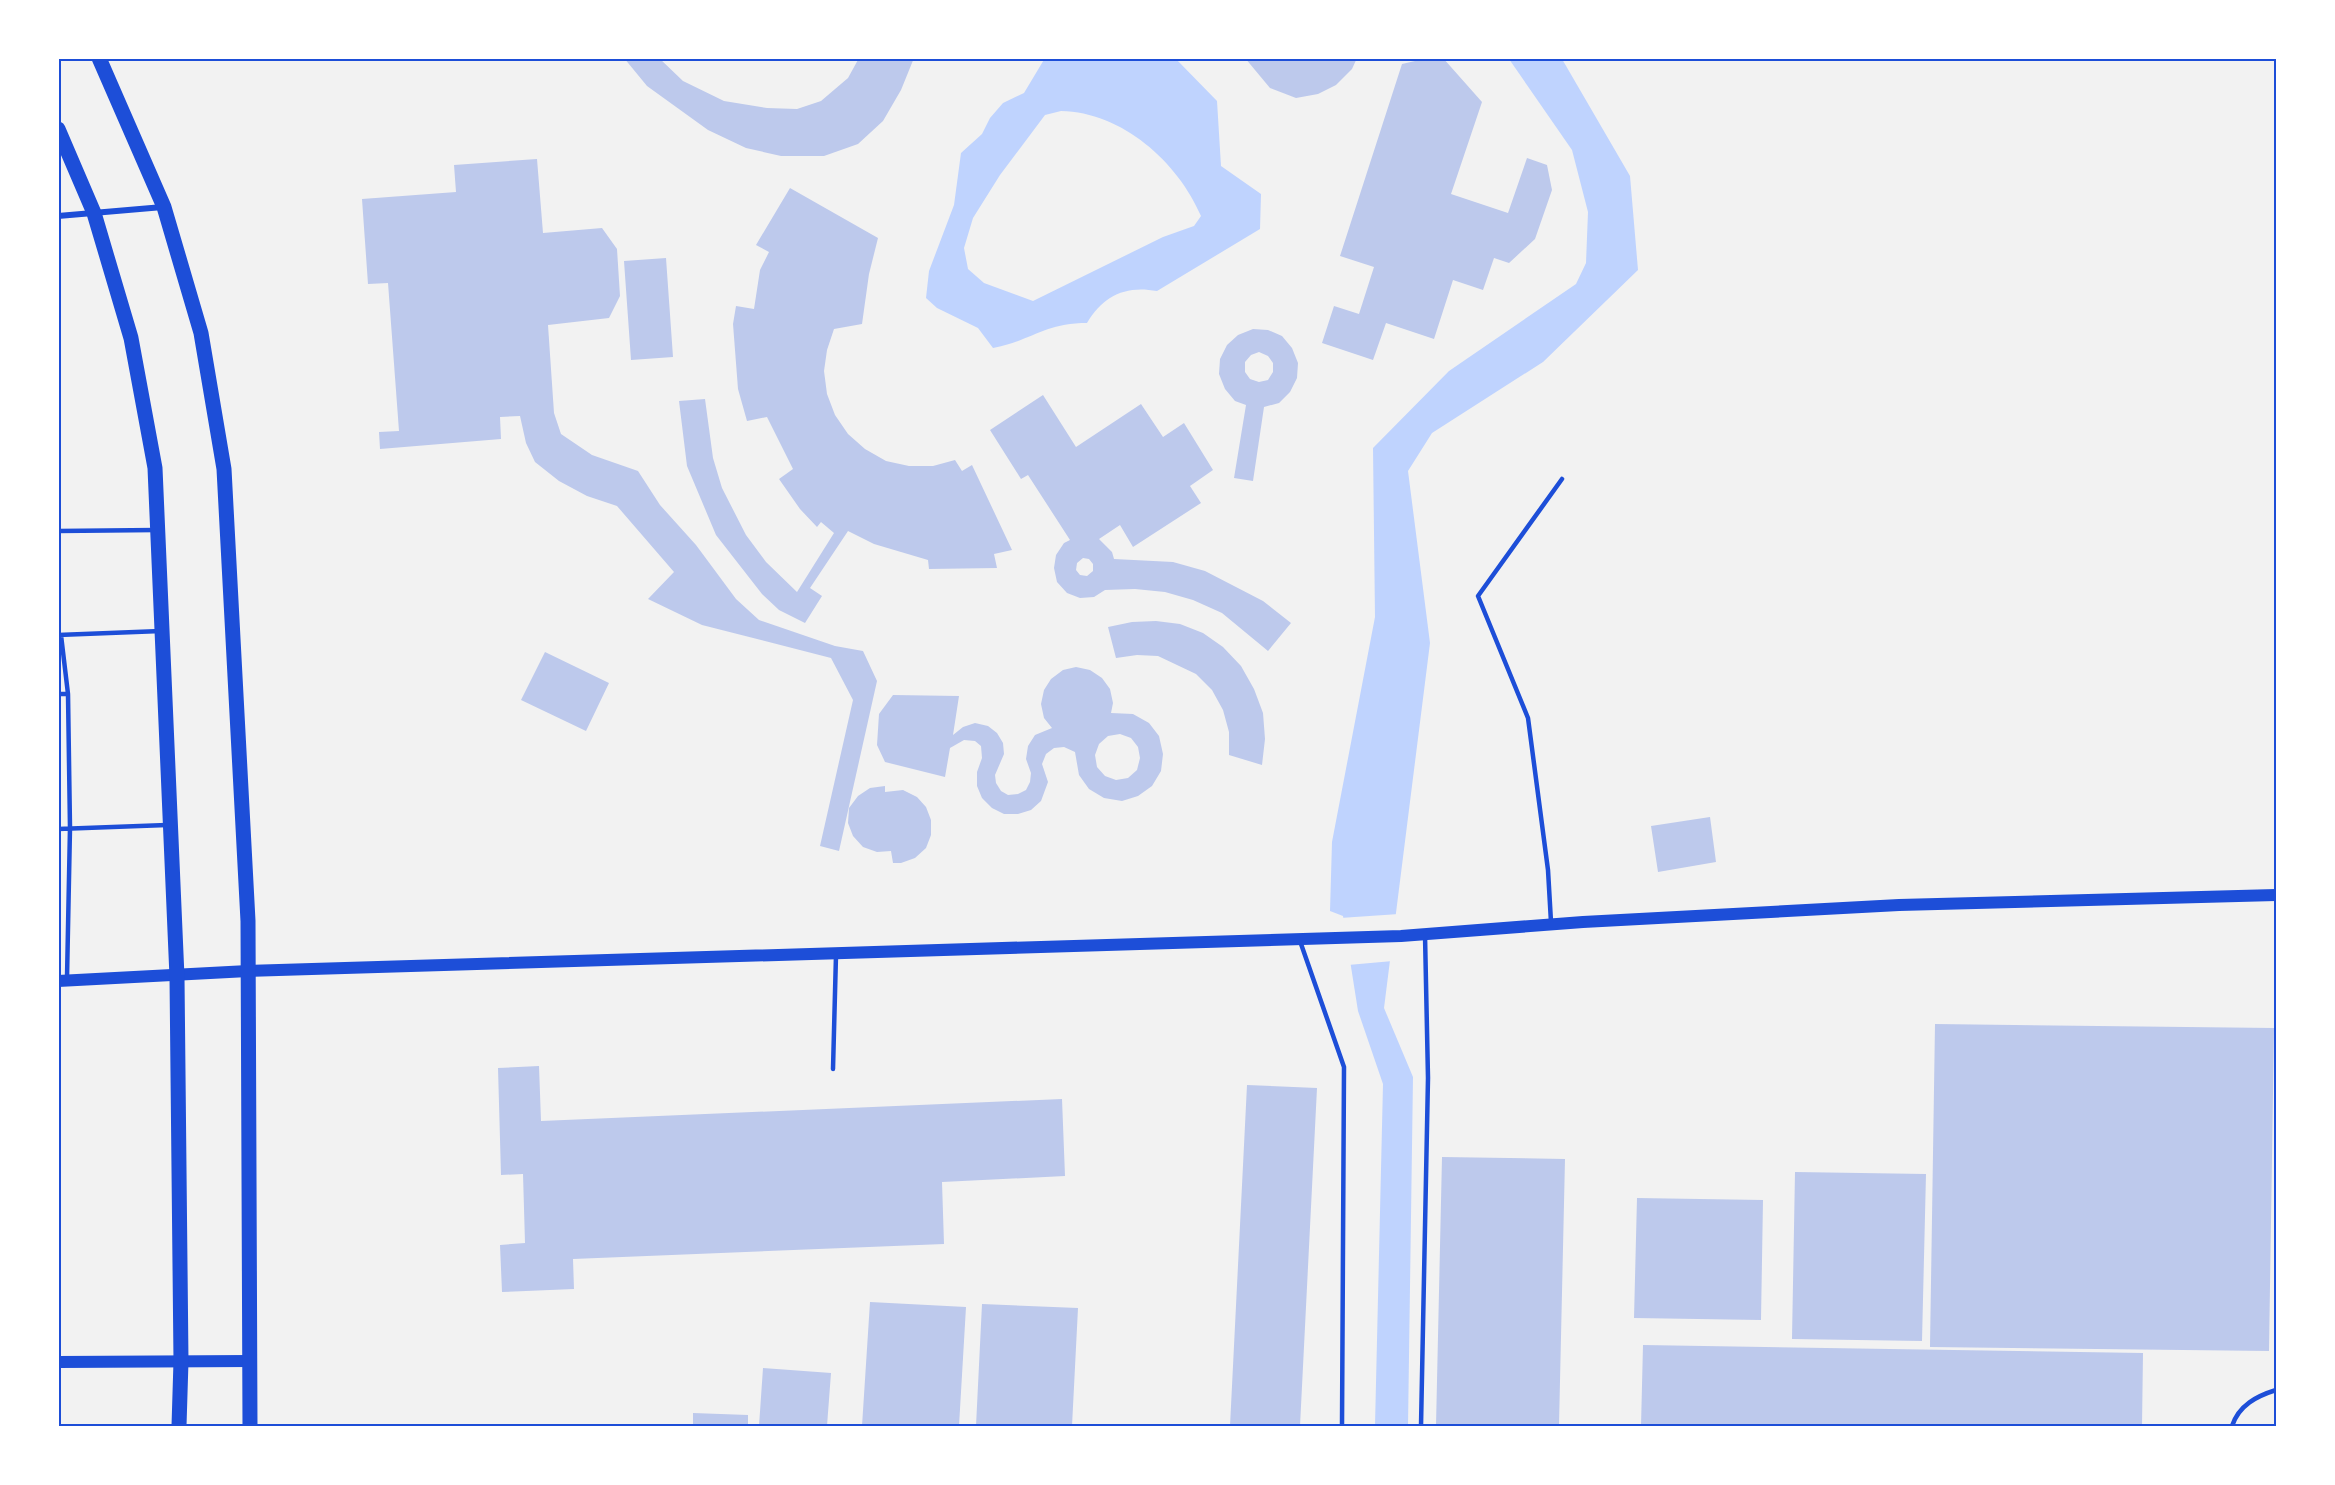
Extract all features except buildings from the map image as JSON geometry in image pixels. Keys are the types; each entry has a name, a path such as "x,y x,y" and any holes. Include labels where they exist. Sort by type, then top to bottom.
{"main road":[{"path":"99,58 164,207 201,333 224,469 248,921 250,1426"},
{"path":"58,129 94,213 131,338 155,468 177,977 181,1361 179,1426"},
{"path":"63,981 177,977 248,971 1401,936 1899,905 2277,895"},
{"path":"58,1362 251,1360"}],"street":[{"path":"58,216 164,207"}],"lane":[{"path":"1551,925 1548,870 1528,718 1478,596 1562,479"},
{"path":"58,531 158,530"},
{"path":"63,981 70,828 68,694 60,635 163,631"},
{"path":"58,694 68,694"},
{"path":"58,829 171,825"},
{"path":"1421,1426 1428,1078 1425,934"},
{"path":"1299,938 1344,1067 1341,1426"},
{"path":"832,1070 836,953"},
{"path":"2232,1426 2235,1418 2254,1397 2277,1390"}],"water":[{"path":"1045,58 1176,59 1217,101 1221,166 1261,194 1260,229 1157,291 1125,291 1108,299 1087,323 1048,329 993,348 978,328 937,308 926,298 929,271 954,205 961,153 982,134 990,118 1003,103 1024,93","holes":["1061,111 1105,120 1126,130 1163,159 1191,196 1201,216 1194,226 1163,237 1033,301 984,283 968,269 964,248 973,218 1000,175 1045,115"]},
{"path":"1509,59 1562,59 1630,176 1638,270 1543,362 1432,433 1408,471 1430,643 1384,1008 1413,1077 1408,1426 1375,1426 1383,1084 1358,1011 1343,916 1330,911 1332,842 1375,617 1373,448 1449,371 1576,284 1586,263 1588,212 1572,150"}],"pier":[{"path":"1399,914 1393,961 1348,965 1340,918"}]}
